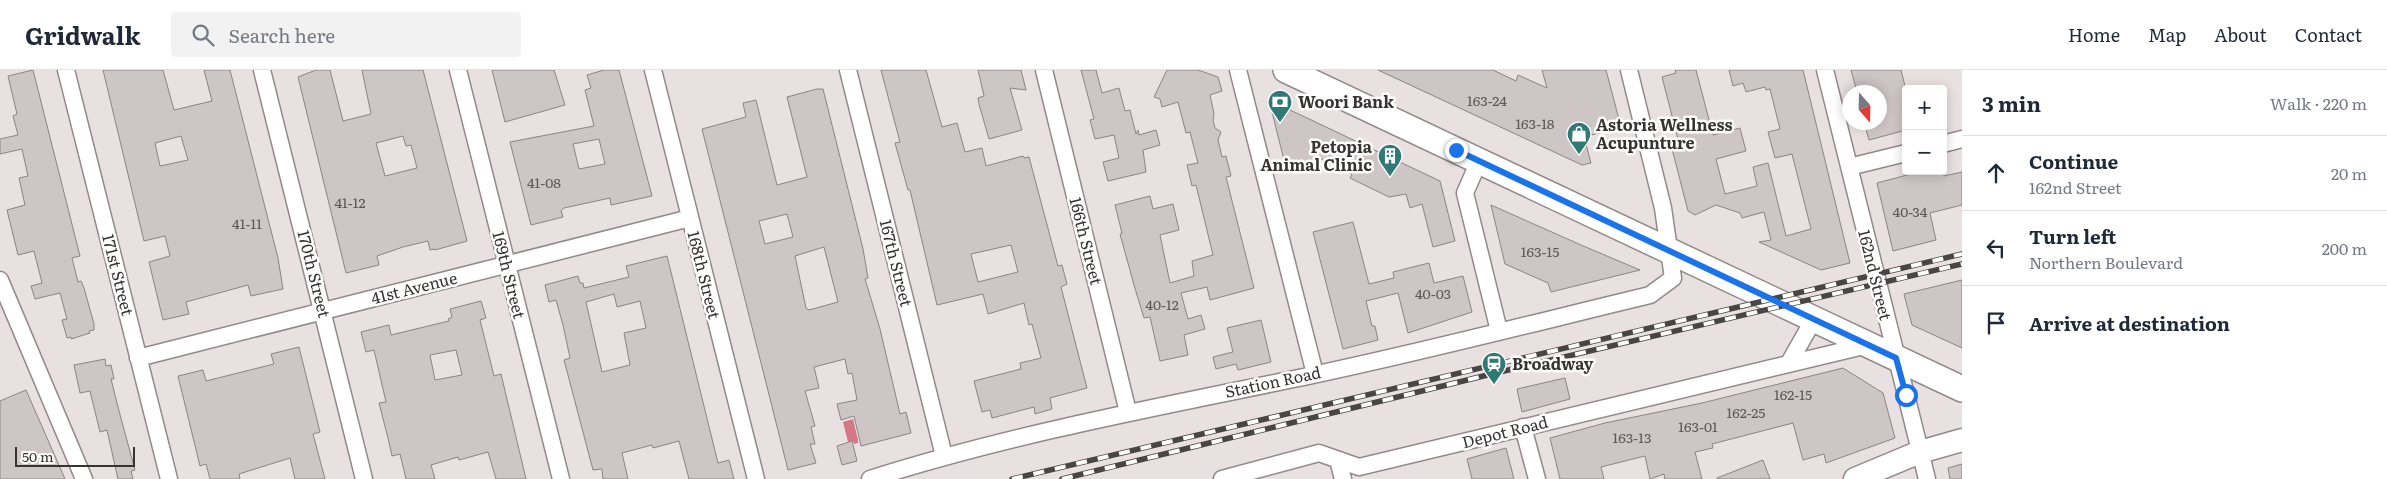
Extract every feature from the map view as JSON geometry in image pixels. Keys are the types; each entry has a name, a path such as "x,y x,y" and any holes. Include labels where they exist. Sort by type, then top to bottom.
{"main road":[{"path":"1286,70 1962,389"}],"street":[{"name":"171st Street","path":"66,70 169,479"},
{"name":"170th Street","path":"262,70 364,479"},
{"name":"169th Street","path":"458,70 561,479"},
{"name":"168th Street","path":"653,70 756,479"},
{"name":"167th Street","path":"848,70 944,456"},
{"name":"166th Street","path":"1044,70 1128,412"},
{"path":"1238,70 1315,374"},
{"path":"1629,70 1663,208 1669,250"},
{"name":"162nd Street","path":"1825,70 1927,479"},
{"path":"1947,143 1962,139"},
{"path":"1849,168 1902,154"},
{"path":"1479,161 1465,193 1499,331"},
{"name":"41st Avenue","path":"138,358 690,218"},
{"name":"Station Road","path":"870,479 944,456 1128,412 1315,374 1650,295 1673,278 1669,250"},
{"path":"0,280 84,479"},
{"path":"1789,363 1814,319"},
{"name":"Depot Road","path":"1222,479 1319,453 1359,467 1868,345"},
{"path":"1523,427 1536,479"},
{"path":"1856,479 1920,452 1962,440"},
{"path":"1338,460 1343,479"}],"shaded area":[{"path":"853,419 858,440 858,443 854,444 853,441 848,442 843,422"}],"building":[{"path":"33,70 80,256 72,258 78,282 81,281 84,288 94,324 94,330 89,331 90,333 71,339 71,337 67,338 62,320 67,319 60,293 35,299 31,286 42,283 34,251 18,255 7,210 25,205 19,178 28,176 22,149 0,154 0,139 18,135 13,116 17,114 8,76"},
{"path":"103,70 163,70 174,110 212,101 204,70 230,70 278,258 283,289 251,296 248,285 186,302 189,314 163,320 149,262 170,256 165,236 144,241","holes":["181,136 188,160 160,166 155,143"]},
{"path":"316,70 330,70 343,121 371,114 362,70 423,70 467,241 435,250 430,250 428,241 403,247 377,256 379,265 346,273 298,77","holes":["403,136 406,146 411,145 417,168 385,176 376,143"]},
{"path":"492,70 554,70 565,105 505,122"},
{"path":"604,70 619,70 652,196 611,205 610,198 564,208 561,211 563,217 531,225 510,142 594,126 585,90 591,88 587,75","holes":["599,139 605,164 579,169 573,144"]},
{"path":"881,70 926,70 942,127 957,123 965,152 982,148 986,166 1023,156 1024,158 1029,157 1058,266 1062,265 1067,284 1061,287 1087,388 1050,398 1052,409 1035,414 1034,407 992,418 990,410 982,412 974,381 1021,369 1020,363 1041,358 1032,324 1029,325 1024,303 988,314 983,294 937,305 910,190 908,190 895,143 900,142","holes":["1011,245 1018,272 978,282 971,254"]},
{"path":"978,70 1021,70 1026,90 1010,88 1022,130 989,139 978,98 984,96"},
{"path":"1081,70 1096,70 1102,93 1119,88 1125,111 1130,110 1136,134 1138,130 1139,135 1156,130 1160,145 1143,150 1146,172 1108,181 1103,162 1119,158 1114,135 1095,139 1090,120 1094,119"},
{"path":"1167,70 1198,70 1218,77 1222,91 1210,95 1214,114 1213,120 1215,128 1221,132 1218,140 1222,157 1226,156 1231,176 1226,177 1254,288 1210,300 1207,287 1181,293 1188,319 1201,315 1205,329 1184,335 1188,355 1160,361 1150,317 1144,318 1134,285 1120,234 1122,233 1115,205 1150,196 1153,209 1173,204 1179,230 1160,235 1170,283 1194,276 1192,261 1213,255 1196,185 1192,186 1187,165 1198,163 1190,132 1186,133 1178,102 1162,107 1160,99 1154,97"},
{"path":"1378,70 1493,70 1516,81 1518,75 1547,88 1542,70 1606,70 1621,127 1584,137 1591,163 1582,165"},
{"path":"1675,70 1696,70 1713,135 1740,128 1746,151 1716,159 1725,194 1757,186 1753,167 1768,163 1786,236 1811,229 1792,154 1775,158 1768,132 1780,129 1770,89 1766,90 1765,87 1746,92 1743,83 1733,86 1729,70 1803,70 1850,263 1821,270 1759,242 1771,240 1764,212 1742,218 1740,213 1716,205 1695,215 1688,211 1671,145 1679,143 1662,77 1676,73"},
{"path":"1851,70 1901,70 1905,85 1902,85 1902,131 1869,140 1866,130 1887,130 1887,85 1855,85"},
{"path":"823,89 863,249 868,278 865,279 880,329 900,414 906,412 911,433 861,446 854,416 841,420 837,404 857,400 852,373 848,374 845,359 814,367 819,388 805,391 815,426 811,427 815,444 810,444 816,463 788,470 702,129 746,117 743,103 756,100 777,185 807,177 787,97","holes":["787,214 793,237 765,244 759,221","824,247 838,302 809,310 806,308 795,256"]},
{"path":"1269,100 1440,181 1455,241 1433,247 1422,204 1410,208 1406,194 1389,197 1350,178 1352,174 1321,159 1286,168"},
{"path":"1962,172 1962,205 1930,213 1936,240 1893,251 1877,183 1907,175 1944,176"},
{"path":"1491,205 1640,270 1551,292 1548,283 1505,264"},
{"path":"1353,222 1369,284 1394,278 1393,272 1429,263 1434,283 1463,276 1472,312 1408,333 1398,293 1366,301 1372,326 1375,326 1378,340 1343,349 1313,232"},
{"path":"667,256 718,463 729,460 734,479 689,479 679,441 653,448 652,445 622,453 628,479 603,479 602,469 593,470 564,360 570,358 563,325 556,300 549,302 545,285 578,276 584,288 629,277 626,266","holes":["614,294 617,307 640,301 646,328 624,333 630,365 602,372 586,302"]},
{"path":"1962,280 1962,348 1912,325 1904,294"},
{"path":"481,301 486,318 480,320 494,376 501,374 526,479 496,479 488,452 459,460 458,457 431,465 435,479 406,479 400,454 392,456 379,403 386,402 374,350 366,352 361,332 389,325 391,335 449,321 448,319 452,317 450,309","holes":["456,350 462,375 435,380 430,355"]},
{"path":"1261,320 1271,362 1238,370 1236,364 1216,369 1213,357 1233,352 1227,328"},
{"path":"299,347 320,432 313,434 325,479 295,479 290,458 239,474 240,479 210,479 206,464 200,466 178,376 203,370 206,381 274,364 271,354"},
{"path":"105,359 106,366 111,365 114,379 111,379 135,470 131,471 133,479 118,479 107,430 100,432 90,391 80,393 74,365"},
{"path":"1843,368 1883,393 1895,438 1826,463 1824,454 1803,460 1793,423 1712,444 1713,448 1695,452 1702,479 1665,479 1664,474 1650,479 1645,456 1601,467 1604,479 1560,479 1550,438 1605,423 1702,403"},
{"path":"1565,378 1570,399 1522,412 1517,389"},
{"path":"26,390 65,479 0,479 0,401"},
{"path":"852,441 857,461 842,465 837,446"},
{"path":"1506,448 1514,479 1472,479 1467,459"},
{"path":"1763,460 1770,479 1717,479 1717,478"},
{"path":"1962,464 1962,479 1950,479 1948,468"}],"railway":[{"path":"1012,479 1962,254"},
{"path":"1062,479 1504,371 1962,264"}],"place":[{"name":"Woori Bank","path":"1280,123"},
{"name":"Astoria Wellness Acupunture","path":"1579,155"},
{"name":"Petopia Animal Clinic","path":"1390,177"},
{"name":"Broadway","path":"1494,385"}],"route":[{"path":"1456,150 1896,358 1906,395"}]}
